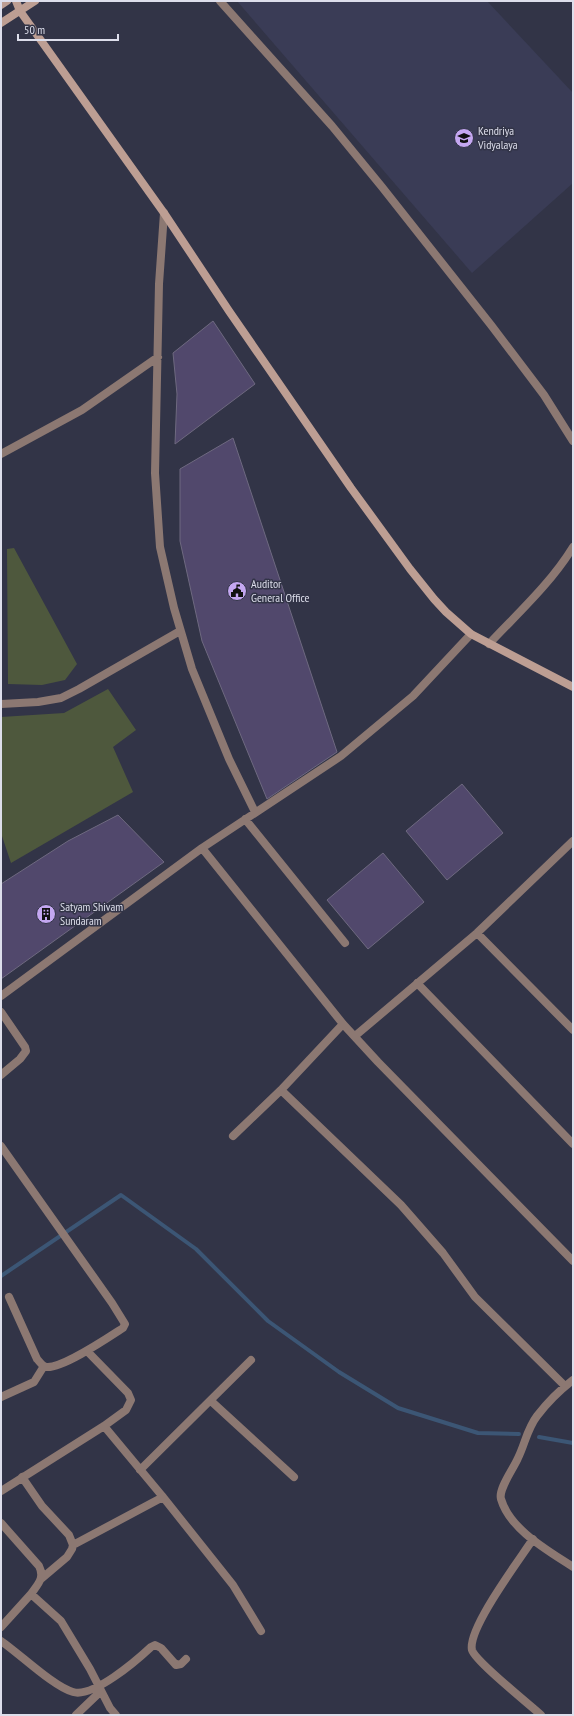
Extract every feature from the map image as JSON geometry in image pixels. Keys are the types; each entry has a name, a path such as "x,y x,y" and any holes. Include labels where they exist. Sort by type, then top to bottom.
{"street":[{"path":"1,5 7,1"},
{"path":"16,1 20,11 164,213 229,311 380,529 434,599 471,634 573,687"},
{"path":"1,23 35,1"},
{"path":"220,1 332,126 382,187 544,395 573,440"},
{"path":"164,213 159,284 155,473 160,547 180,631 192,669 226,752 256,812"},
{"path":"1,454 82,410 158,357"},
{"path":"489,644 529,602 563,563 573,547"},
{"path":"1,704 38,702 61,698 180,631"},
{"path":"1,996 202,848 341,756 413,696 444,665 471,634"},
{"path":"245,819 345,943"},
{"path":"355,1036 477,933 573,841"},
{"path":"202,848 343,1024 378,1062 573,1261"},
{"path":"477,933 573,1030"},
{"path":"417,983 573,1144"},
{"path":"1,1012 25,1046 26,1051 20,1059 1,1075"},
{"path":"233,1136 281,1090 343,1024"},
{"path":"281,1090 402,1205 443,1253 475,1297 565,1386"},
{"path":"1,1146 57,1224 125,1324 123,1328 87,1351 52,1366 44,1366 37,1359 10,1297"},
{"path":"1,1490 104,1426 126,1410 131,1400 128,1393 87,1351"},
{"path":"140,1470 250,1360"},
{"path":"1,1398 34,1382 44,1366"},
{"path":"573,1380 565,1386 537,1416 531,1425 519,1456 501,1493 501,1499 514,1521 533,1540 573,1568"},
{"path":"211,1400 294,1477"},
{"path":"104,1426 233,1585 261,1631"},
{"path":"22,1477 42,1506 69,1535 73,1545"},
{"path":"1,1627 31,1594 41,1579 66,1557 73,1545 163,1497"},
{"path":"1,1523 38,1566 41,1571 41,1579"},
{"path":"533,1540 492,1599 477,1630 472,1650 478,1660 541,1715"},
{"path":"31,1594 61,1620 116,1715"},
{"path":"1,1642 67,1690 82,1693 99,1688"},
{"path":"76,1715 99,1688 120,1673 151,1647 155,1645 161,1648 176,1665 181,1664 186,1659"}],"shaded area":[{"name":"Kendriya Vidyalaya","path":"237,1 487,1 573,93 573,183 472,273"}],"green space":[{"path":"14,548 77,664 65,680 42,685 8,684 7,549"},
{"path":"108,689 136,730 113,747 133,792 11,863 1,833 1,717 64,713"}],"building":[{"path":"213,321 255,384 175,444 177,394 173,353"},
{"name":"Auditor General Office","path":"233,438 337,752 267,799 202,641 180,541 180,469"},
{"path":"462,784 503,833 447,880 406,831"},
{"name":"Satyam Shivam Sundaram","path":"118,815 164,862 1,979 1,884 68,841"},
{"path":"383,853 424,902 368,949 327,900"}],"waterway":[{"path":"1,1276 121,1195 196,1249 268,1321 339,1372 398,1408 478,1433 519,1434"},
{"path":"539,1437 573,1443"}],"place":[{"name":"Kendriya Vidyalaya","path":"464,138"},
{"name":"Auditor General Office","path":"237,591"},
{"name":"Satyam Shivam Sundaram","path":"46,914"}]}
